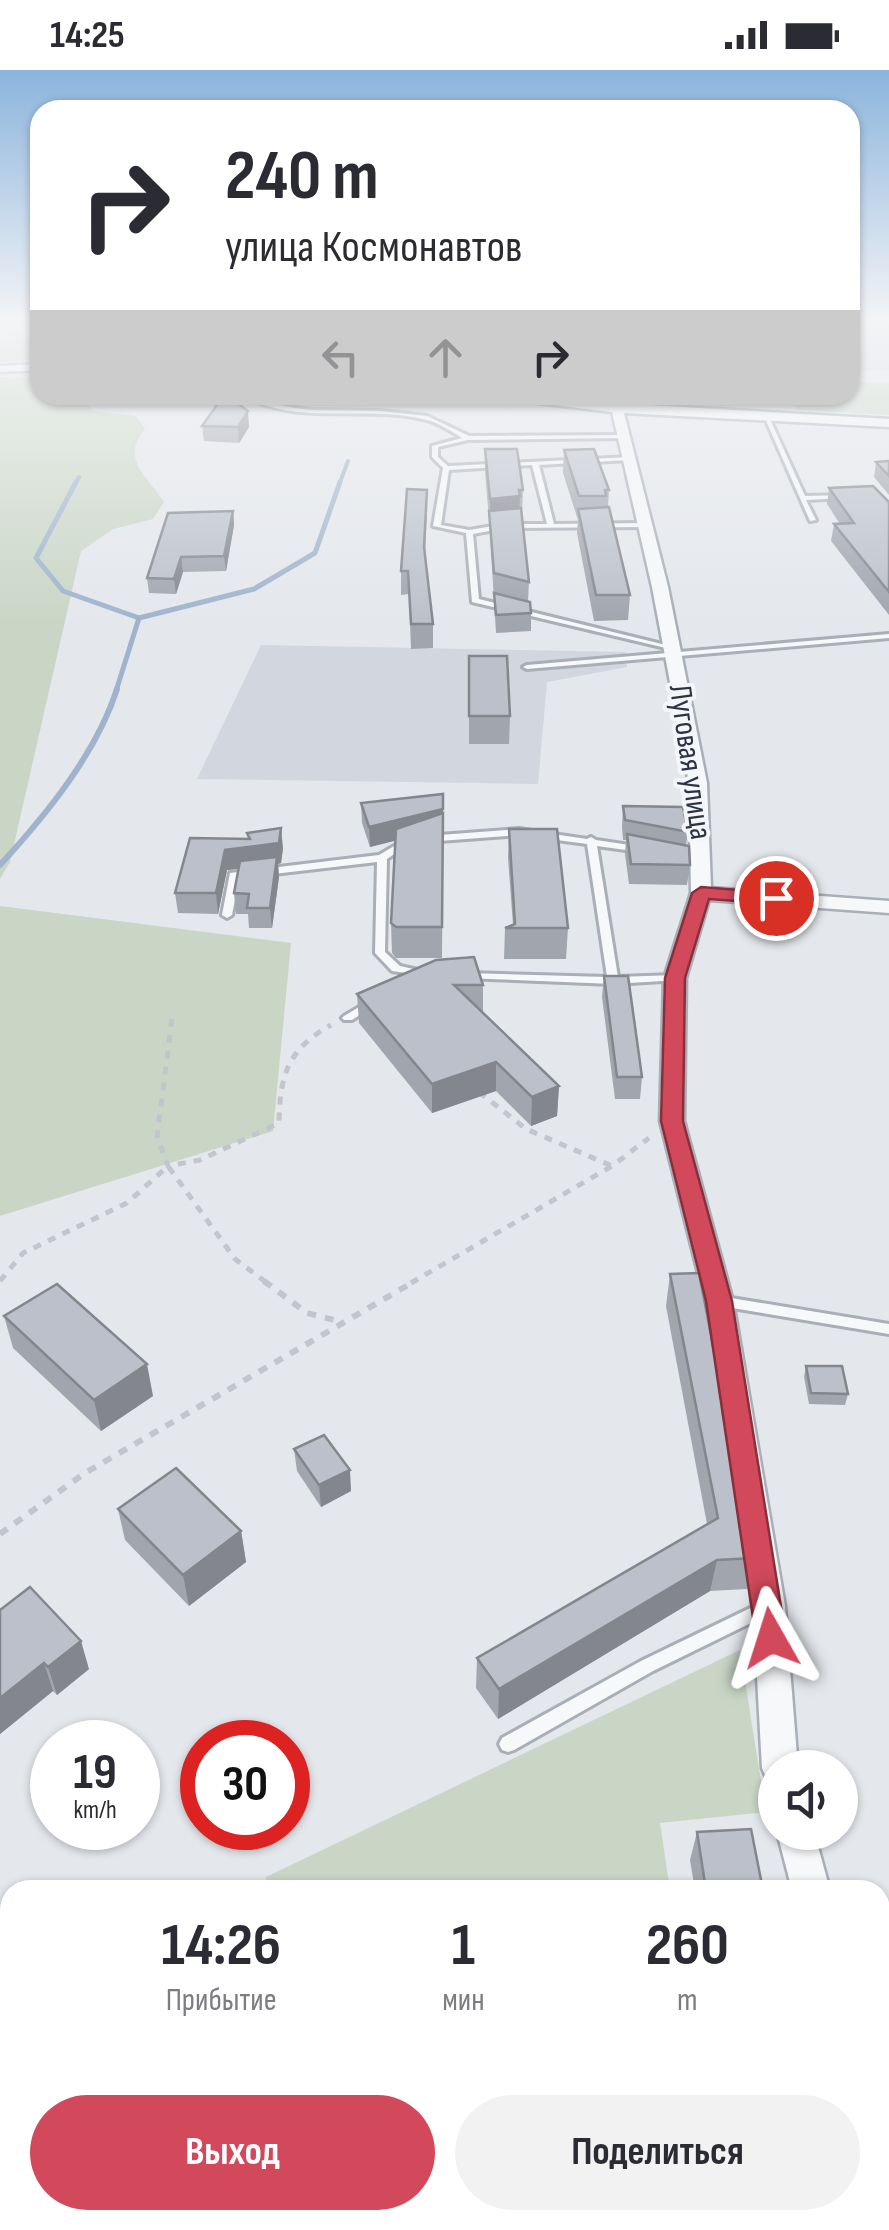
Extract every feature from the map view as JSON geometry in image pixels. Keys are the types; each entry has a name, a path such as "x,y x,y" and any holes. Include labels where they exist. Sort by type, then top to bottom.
{"street":[{"name":"Луговая улица","path":"621,422 646,525 698,783 696,861 701,893 675,978 672,1121 719,1301 769,1606 779,1750"},
{"path":"701,893 889,907"},
{"path":"800,1850 808,1880"}],"lane":[{"path":"437,422 468,438"},
{"path":"768,422 812,520"},
{"path":"468,438 627,447 536,462 446,468 435,457 435,446 468,438"},
{"path":"536,462 551,526"},
{"path":"446,468 437,526 469,532 646,525"},
{"path":"802,498 856,496"},
{"path":"469,532 475,600 672,652"},
{"path":"527,667 889,636"},
{"path":"227,915 234,875 382,858 403,842 519,832 591,840 656,853"},
{"path":"591,840 613,982"},
{"path":"382,858 380,954 396,969 423,974 404,982"},
{"path":"448,976 613,982 675,978"},
{"path":"348,1018 390,991"},
{"path":"719,1301 889,1329"},
{"path":"508,1744 647,1666 769,1606"}],"path":[{"path":"0,1281 6,1269 40,1242 128,1203 168,1166 200,1160 275,1126 280,1081 304,1040 348,1018"},
{"path":"172,1019 157,1136 168,1166 235,1258 307,1313 345,1322"},
{"path":"474,1088 526,1129 612,1166"},
{"path":"0,1534 85,1473 612,1166 672,1121"}],"shaded area":[{"path":"261,645 625,652 627,667 547,682 538,784 197,779"}],"green space":[{"path":"0,422 140,422 145,429 138,440 135,458 164,502 153,519 113,529 81,551 10,862 0,879"},
{"path":"0,906 291,943 273,1131 0,1216"},
{"path":"740,1650 758,1762 758,1813 660,1823 669,1880 266,1880"}],"building":[{"path":"205,422 241,422 238,427 202,426"},
{"path":"485,449 517,449 523,490 519,490 520,496 490,499"},
{"path":"594,449 609,490 605,490 606,496 579,496 564,450"},
{"path":"889,461 889,476 876,462"},
{"path":"873,486 889,502 889,592 834,524 854,523 829,488"},
{"path":"407,489 427,490 424,547 433,624 411,624 408,571 401,571"},
{"path":"609,507 630,595 596,595 578,509"},
{"path":"521,508 529,582 494,573 489,511"},
{"path":"233,511 224,556 181,557 174,579 147,578 168,513"},
{"path":"494,593 530,602 531,613 496,615"},
{"path":"469,656 507,656 510,716 469,716"},
{"path":"443,794 443,809 369,827 361,803"},
{"path":"623,806 683,807 688,832 625,820"},
{"path":"443,813 442,927 396,927 391,923 396,829"},
{"path":"281,828 279,843 225,850 216,893 175,893 190,838 250,839 247,833"},
{"path":"509,829 557,829 568,928 505,928 515,924"},
{"path":"627,834 689,846 690,865 631,864"},
{"path":"277,857 270,908 247,908 249,894 234,893 240,861"},
{"path":"474,957 483,985 454,985 559,1086 532,1097 496,1062 432,1084 357,994 436,960"},
{"path":"604,976 628,976 642,1077 617,1077"},
{"path":"699,1273 754,1558 717,1560 499,1689 477,1658 718,1518 670,1274"},
{"path":"57,1284 147,1364 94,1400 4,1316"},
{"path":"806,1366 842,1366 848,1394 811,1393"},
{"path":"324,1435 350,1470 319,1485 294,1449"},
{"path":"176,1468 241,1531 183,1575 118,1509"},
{"path":"30,1587 81,1641 48,1667 44,1663 0,1698 0,1610"},
{"path":"751,1829 761,1880 704,1880 697,1832"}],"waterway":[{"path":"339,485 348,461"},
{"path":"75,485 79,477"},
{"path":"76,482 36,558 63,591 139,618"},
{"path":"139,618 254,589 315,553 340,482"},
{"path":"116,691 139,618"},
{"path":"0,865 35,826 83,760 117,689"}],"route":[{"path":"771,1638 719,1301 672,1121 672,1042 675,978 701,893 776,898"}]}
